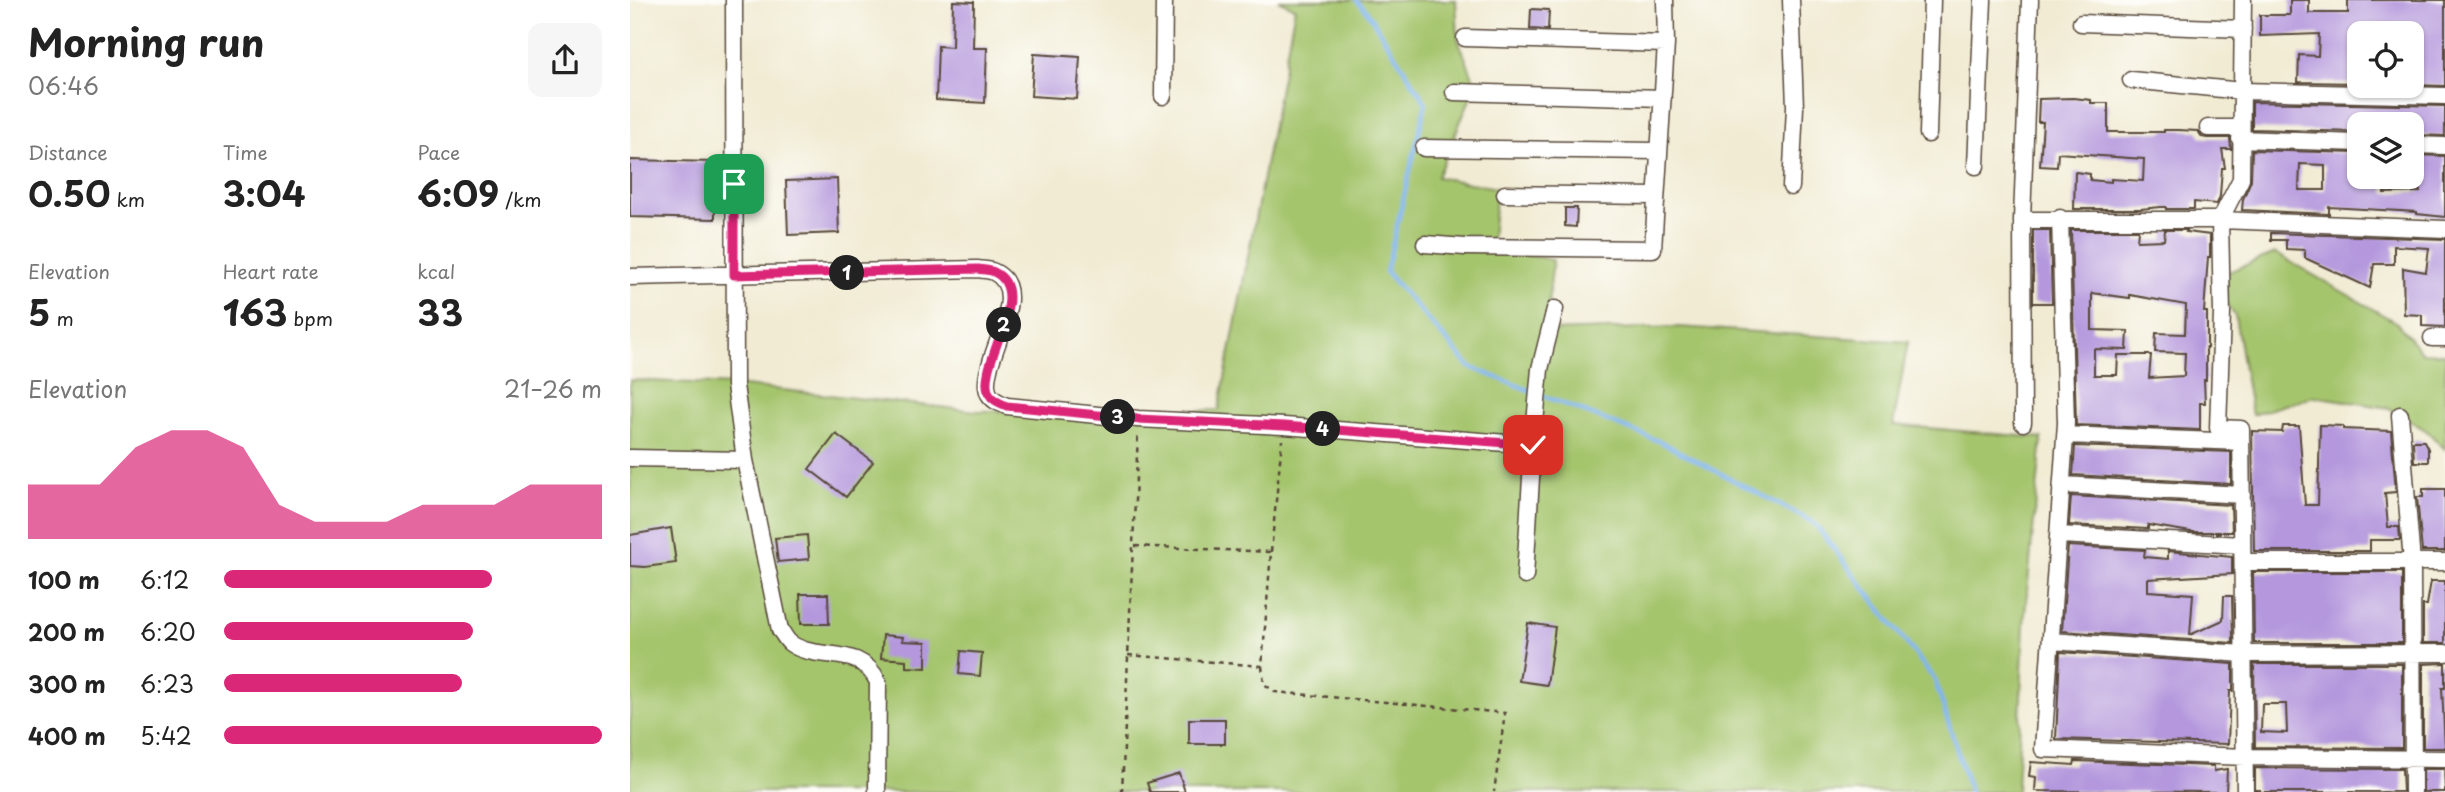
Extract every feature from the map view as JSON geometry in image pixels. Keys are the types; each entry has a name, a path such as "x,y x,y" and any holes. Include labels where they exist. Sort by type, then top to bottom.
{"street":[{"path":"734,0 735,386 745,460 779,629 790,642 803,648 863,663 873,671 878,682 877,792"},
{"path":"1163,96 1164,0"},
{"path":"1425,244 1465,247 1653,249 1666,44 1665,0"},
{"path":"1791,0 1795,107 1791,187"},
{"path":"1928,134 1932,0"},
{"path":"1976,166 1983,0"},
{"path":"2023,423 2022,220 2030,0"},
{"path":"2243,0 2241,179 2220,220 2222,314 2218,428 2241,429 2245,792"},
{"path":"2081,23 2243,29"},
{"path":"1465,38 1666,44"},
{"path":"2131,80 2242,90 2445,96"},
{"path":"1454,92 1663,98"},
{"path":"2208,128 2240,134 2347,142"},
{"path":"2424,145 2445,146"},
{"path":"1424,148 1658,151"},
{"path":"1505,194 1655,196"},
{"path":"2060,218 2066,435 2043,749 2246,757 2445,759"},
{"path":"2022,220 2220,220 2445,229"},
{"path":"630,277 978,269 994,272 1004,280 1008,291 1007,313 989,376 990,396 996,402 1007,406 1138,419 1284,426 1533,445"},
{"path":"1525,576 1540,369 1555,309"},
{"path":"2400,415 2412,563 2413,792"},
{"path":"2066,435 2241,442"},
{"path":"630,458 745,460"},
{"path":"2063,485 2242,495"},
{"path":"2060,535 2242,544"},
{"path":"2243,562 2445,562"},
{"path":"2051,641 2244,654 2445,653"}],"path":[{"path":"1122,792 1138,419"},
{"path":"1284,426 1262,666 1264,684 1275,691 1504,713 1494,792"},
{"path":"1134,546 1271,552"},
{"path":"1128,656 1262,666"}],"green space":[{"path":"1278,0 1456,0 1458,39 1476,85 1437,177 1497,188 1491,248 1553,260 1545,331 1679,327 1908,342 1893,425 2042,438 2024,624 2017,792 630,792 630,380 735,385 976,411 1219,410 1295,8"},
{"path":"2275,253 2397,323 2422,353 2445,354 2445,449 2427,431 2389,408 2314,396 2252,415 2235,316 2225,302 2226,273"}],"building":[{"path":"2290,0 2309,0 2309,13 2348,13 2348,0 2445,0 2445,86 2424,85 2424,21 2347,21 2347,83 2298,82 2299,55 2318,56 2319,34 2260,36 2260,15 2290,15"},
{"path":"953,1 974,2 973,48 987,48 985,103 936,100 938,46 952,47"},
{"path":"1531,9 1549,10 1548,30 1530,29"},
{"path":"1034,54 1080,57 1077,99 1031,96"},
{"path":"2039,99 2091,100 2091,103 2108,103 2108,132 2178,130 2198,131 2202,137 2207,138 2230,138 2231,149 2222,149 2225,168 2222,168 2217,204 2194,202 2194,209 2074,209 2075,172 2090,174 2090,180 2143,181 2144,159 2058,153 2057,167 2040,166 2043,122 2038,122"},
{"path":"2252,102 2445,106 2445,136 2424,135 2424,112 2347,112 2347,132 2252,129"},
{"path":"2252,150 2347,153 2347,189 2384,189 2384,193 2420,192 2419,189 2424,189 2424,155 2445,156 2445,217 2417,212 2329,207 2329,214 2242,210 2243,199 2251,180","holes":["2300,164 2325,165 2325,190 2299,190"]},
{"path":"630,160 714,162 715,219 630,217"},
{"path":"837,179 839,233 788,235 786,181"},
{"path":"1565,208 1577,208 1576,227 1565,226"},
{"path":"2033,230 2050,230 2052,303 2033,303"},
{"path":"2071,230 2138,230 2137,241 2164,240 2165,230 2187,230 2186,232 2210,235 2204,312 2207,312 2205,403 2200,403 2200,430 2076,425","holes":["2092,293 2130,298 2130,295 2186,305 2185,334 2156,333 2155,352 2185,353 2184,376 2149,378 2151,355 2118,355 2117,375 2094,375 2094,349 2127,350 2128,331 2092,330"]},
{"path":"2271,233 2445,239 2445,327 2422,326 2422,315 2404,314 2403,268 2426,272 2429,248 2394,246 2394,264 2374,264 2370,288 2305,258 2305,250 2286,249 2286,240 2271,240"},
{"path":"2320,425 2391,431 2396,492 2385,493 2388,527 2399,527 2400,540 2370,540 2370,551 2254,551 2252,431 2282,432 2283,426 2299,426 2305,505 2318,505"},
{"path":"836,434 873,462 846,497 809,469"},
{"path":"2413,441 2424,441 2428,449 2428,462 2414,462"},
{"path":"2075,446 2231,452 2231,484 2073,475"},
{"path":"2423,489 2445,489 2445,551 2422,551 2417,497 2423,497"},
{"path":"2071,496 2231,505 2232,532 2191,532 2148,525 2148,529 2069,525"},
{"path":"671,528 676,563 630,566 630,535"},
{"path":"807,535 809,559 778,562 775,538"},
{"path":"2068,546 2145,550 2144,557 2168,559 2168,551 2232,557 2232,574 2148,579 2148,591 2193,594 2190,635 2223,620 2224,596 2232,596 2233,643 2062,631"},
{"path":"2253,572 2402,572 2402,643 2254,643"},
{"path":"2431,581 2445,581 2445,643 2423,643 2423,605 2427,605"},
{"path":"800,594 828,594 829,624 801,624"},
{"path":"1528,623 1555,627 1547,685 1519,681"},
{"path":"883,635 903,637 902,641 926,642 926,668 906,667 906,660 881,658"},
{"path":"961,651 982,653 980,676 959,674"},
{"path":"2060,652 2233,664 2228,744 2056,739"},
{"path":"2445,663 2445,688 2442,688 2445,748 2423,748 2423,664"},
{"path":"2254,664 2402,664 2402,748 2255,747","holes":["2262,704 2286,704 2287,733 2261,732"]},
{"path":"1189,719 1225,719 1225,744 1189,744"},
{"path":"2075,761 2214,766 2214,771 2227,769 2226,792 2035,791 2036,777 2029,776 2031,762 2074,765"},
{"path":"2255,768 2402,769 2403,792 2260,792 2255,790"},
{"path":"2423,769 2444,769 2445,792 2423,792"},
{"path":"1179,773 1185,792 1150,792 1147,783"}],"waterway":[{"path":"1356,0 1366,10 1426,103 1386,272 1470,367 1661,442 1814,523 1935,680 1970,792"}],"route":[{"path":"734,184 734,275 978,269 994,272 1004,280 1008,291 1007,313 988,388 990,396 996,402 1007,406 1138,419 1284,426 1533,445"}]}
